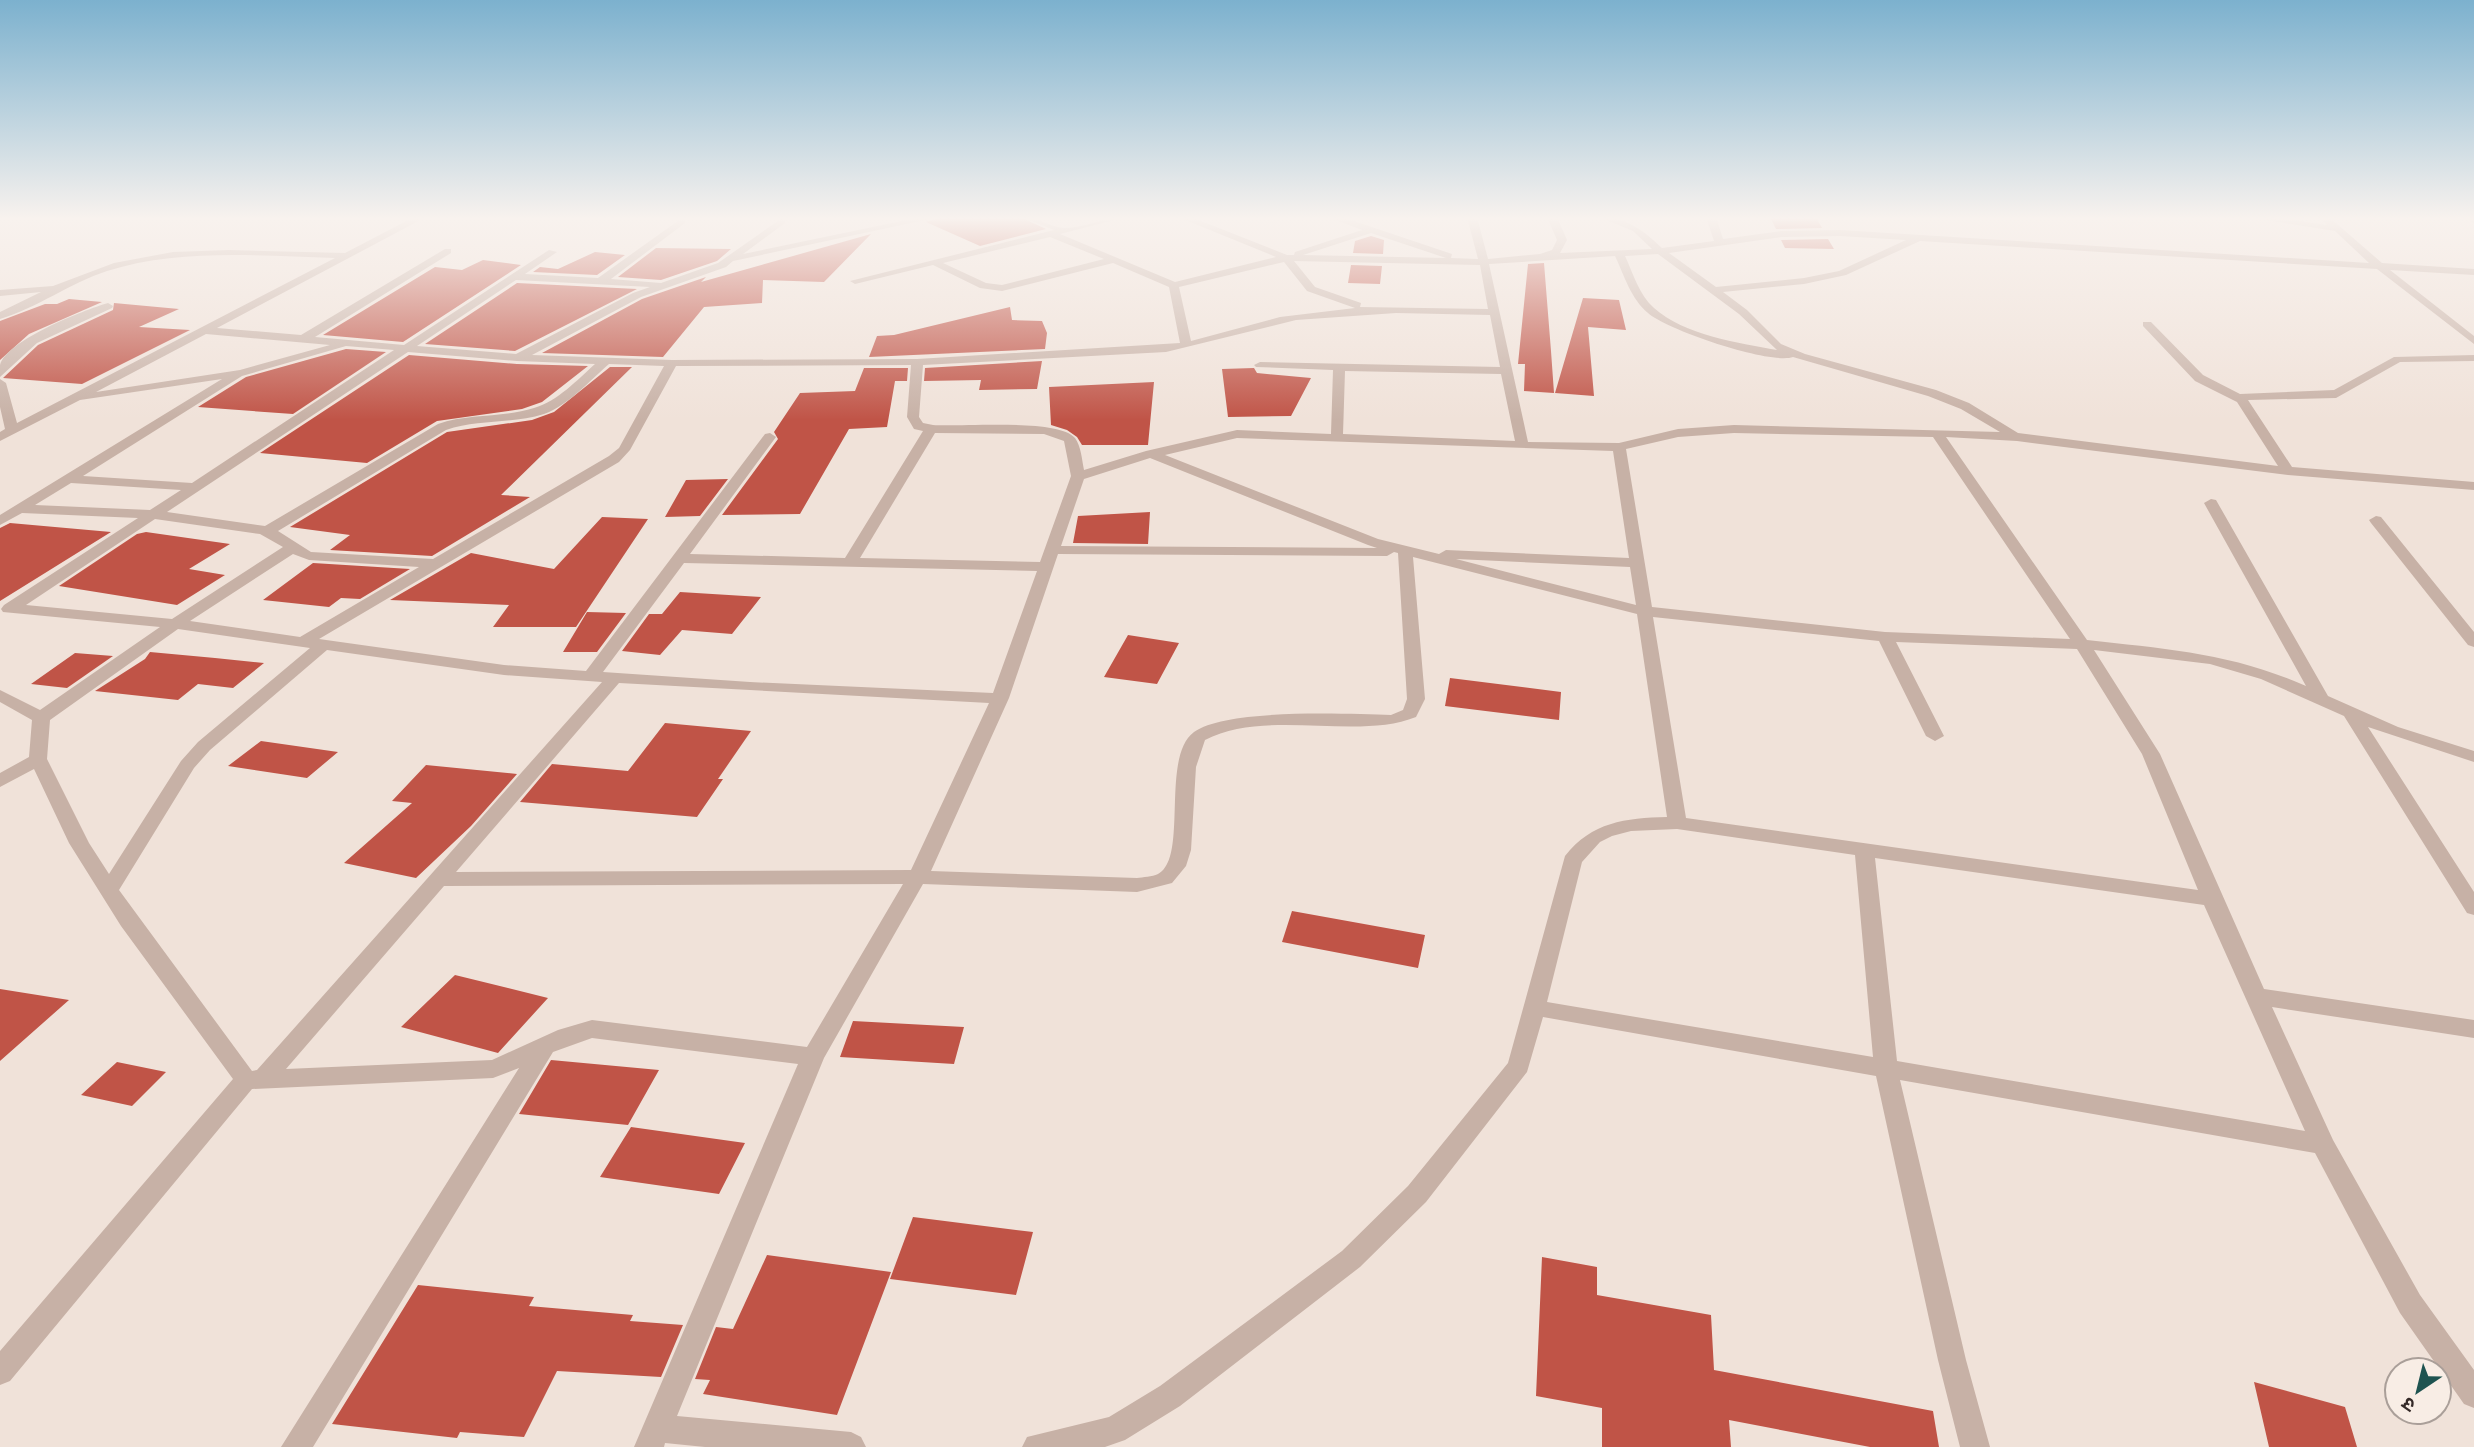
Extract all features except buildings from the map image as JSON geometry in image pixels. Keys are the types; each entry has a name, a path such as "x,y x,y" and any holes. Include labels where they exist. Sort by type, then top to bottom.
{"street":[{"path":"0,316 70,285"},
{"path":"0,437 289,285"},
{"path":"305,338 393,285"},
{"path":"5,611 501,285"},
{"path":"517,358 637,295 667,285"},
{"path":"984,285 992,288 1017,285"},
{"path":"1174,285 1186,346"},
{"path":"1307,285 1311,289 1367,309"},
{"path":"1489,285 1522,446"},
{"path":"1634,285 1643,302 1662,318 1740,348 1801,356"},
{"path":"1709,285 1777,346 1801,356 1932,393 1965,406 2017,437"},
{"path":"1717,290 1770,285"},
{"path":"2402,285 2474,341"},
{"path":"0,293 65,287"},
{"path":"0,373 8,360 22,348 108,306"},
{"path":"202,330 407,346 517,358 672,363 916,362 1186,346 1285,319 1367,309 1495,312"},
{"path":"2147,324 2199,378 2242,400 2288,471"},
{"path":"70,399 241,373 353,342"},
{"path":"2242,400 2256,393 2336,394 2398,359 2474,358"},
{"path":"267,531 442,427 461,420 531,412 548,407 606,361"},
{"path":"851,1447 653,1437 813,1057 917,877 1000,698 1079,477 1070,440 1062,433 1043,429 930,430 918,426 913,417 916,362"},
{"path":"303,642 577,482 624,450 672,363"},
{"path":"1260,365 1506,371"},
{"path":"1337,438 1339,367"},
{"path":"0,521 241,373"},
{"path":"0,383 12,430"},
{"path":"1079,477 1151,454 1237,434 1522,446 1619,447 1678,433 1734,429 2017,437 2288,471 2474,486"},
{"path":"850,562 930,430"},
{"path":"1937,433 2082,644 2151,754 2212,899 2323,1144 2410,1304 2474,1394"},
{"path":"591,676 770,437"},
{"path":"1619,447 1676,823"},
{"path":"1151,454 1339,530 1405,552 1642,611 1885,637 2082,644 2235,664 2290,685 2392,732 2474,757"},
{"path":"70,480 196,487"},
{"path":"2211,503 2323,702"},
{"path":"21,509 153,515 267,531 309,556 436,564"},
{"path":"2376,520 2474,642"},
{"path":"41,718 176,624 292,548"},
{"path":"680,558 850,562 1405,552 1635,563"},
{"path":"439,879 917,877 1138,886 1168,877 1178,863 1187,767 1197,738 1210,730 1236,724 1394,720 1410,713 1416,699 1405,552"},
{"path":"5,611 176,624 504,670 1000,698"},
{"path":"1885,637 1935,736"},
{"path":"109,890 187,765 204,746 324,645"},
{"path":"0,1372 254,1081 439,879 614,678"},
{"path":"0,695 41,718"},
{"path":"2352,715 2474,908"},
{"path":"41,718 38,759 79,843 109,890 254,1081"},
{"path":"0,770 38,759"},
{"path":"0,781 38,759"},
{"path":"1055,1446 1115,1430 1170,1396 1351,1259 1418,1194 1519,1066 1572,861 1584,842 1601,831 1635,824 1676,823 2212,899"},
{"path":"1864,850 1886,1069 1952,1360 1975,1447"},
{"path":"2256,996 2474,1029"},
{"path":"1536,1008 2323,1144"},
{"path":"254,1081 493,1069 525,1058 568,1034 592,1029 813,1057"},
{"path":"296,1447 546,1044"}]}
